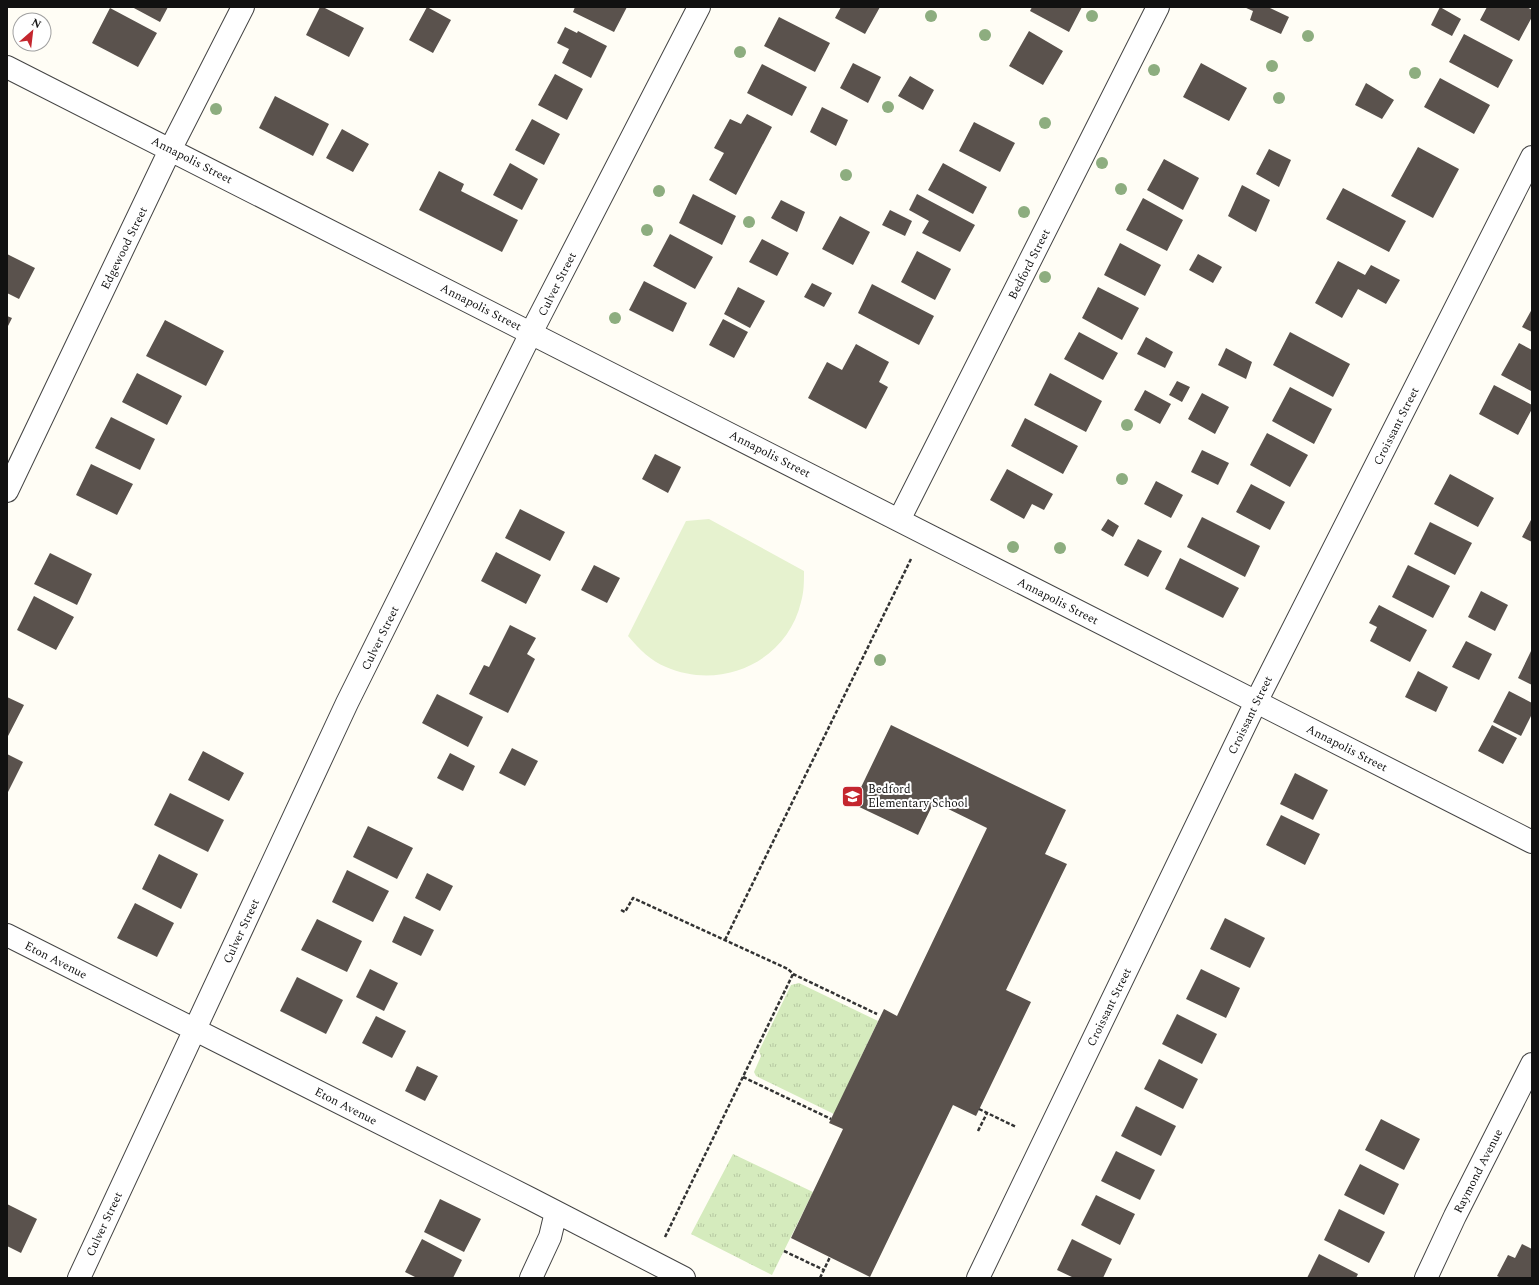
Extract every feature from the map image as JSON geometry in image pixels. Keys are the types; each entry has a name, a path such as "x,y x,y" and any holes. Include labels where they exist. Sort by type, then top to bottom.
{"street":[{"name":"Edgewood Street","path":"7,491 170,150 243,7"},
{"name":"Culver Street","path":"79,1278 347,703 531,333 699,7"},
{"name":"Bedford Street","path":"899,520 1158,7"},
{"name":"Annapolis Street","path":"7,67 1532,842"},
{"name":"Croissant Street","path":"978,1278 1256,702 1532,157"},
{"name":"Eton Avenue","path":"7,935 684,1278"},
{"name":"Raymond Avenue","path":"1426,1278 1455,1216 1532,1064"},
{"path":"531,1278 550,1237 556,1212"}],"path":[{"path":"725,940 911,559"},
{"path":"621,910 625,912 633,898 788,969 793,974 877,1014"},
{"path":"665,1236 793,974"},
{"path":"743,1077 831,1119"},
{"path":"979,1109 1016,1127"},
{"path":"978,1131 987,1113"},
{"path":"784,1251 824,1270"},
{"path":"820,1278 830,1257"}],"green space":[{"path":"709,519 804,571 803,591 801,602 793,623 782,641 767,655 749,666 729,673 708,675 687,674 666,667 655,661 628,636 686,521"},
{"path":"799,983 878,1021 834,1114 756,1076 754,1072 761,1056 759,1051 791,985"},
{"path":"733,1154 813,1192 772,1275 691,1234"}],"building":[{"path":"132,7 168,7 160,22"},
{"path":"320,7 323,7 364,28 349,57 306,35"},
{"path":"427,7 451,20 433,53 409,40"},
{"path":"575,7 627,7 614,32 573,12"},
{"path":"841,7 880,7 865,34 835,18"},
{"path":"1032,7 1082,7 1069,32 1030,11"},
{"path":"1244,7 1270,7 1289,17 1281,34 1250,20 1253,11"},
{"path":"1440,7 1461,19 1452,36 1431,25"},
{"path":"1487,7 1527,7 1532,10 1532,17 1519,41 1480,20"},
{"path":"110,8 157,33 138,67 92,43"},
{"path":"779,17 830,43 815,72 764,46"},
{"path":"565,27 577,33 578,31 607,46 591,78 562,63 569,49 557,43"},
{"path":"1029,31 1063,51 1043,85 1009,66"},
{"path":"1464,34 1513,60 1498,88 1449,62"},
{"path":"853,63 881,77 868,103 840,88"},
{"path":"1201,63 1247,88 1229,121 1183,97"},
{"path":"762,64 807,87 792,116 747,93"},
{"path":"555,74 583,89 567,120 538,105"},
{"path":"910,76 934,90 923,110 898,96"},
{"path":"1440,78 1490,105 1474,134 1424,107"},
{"path":"1366,83 1394,100 1382,119 1355,105"},
{"path":"275,96 329,124 313,156 259,128"},
{"path":"822,107 848,120 836,146 810,132"},
{"path":"747,114 772,127 736,195 709,180 724,153 714,148 730,119 741,124"},
{"path":"532,119 560,134 544,165 515,150"},
{"path":"974,122 1015,143 1000,172 959,151"},
{"path":"342,129 369,144 353,172 326,158"},
{"path":"1418,147 1459,169 1433,218 1391,196"},
{"path":"1269,149 1291,160 1279,187 1256,174"},
{"path":"1164,159 1199,178 1183,210 1147,190"},
{"path":"510,163 538,179 522,210 493,195"},
{"path":"943,163 987,187 973,214 928,190"},
{"path":"439,171 464,184 461,191 518,220 502,252 419,210"},
{"path":"1242,185 1270,200 1256,232 1228,216"},
{"path":"1343,188 1406,221 1389,252 1326,219"},
{"path":"693,194 736,216 722,245 679,223"},
{"path":"917,194 975,225 960,252 922,233 929,221 909,210"},
{"path":"1143,198 1183,220 1167,251 1126,230"},
{"path":"781,200 805,212 797,232 771,218"},
{"path":"890,210 912,221 905,236 882,225"},
{"path":"840,216 870,232 853,265 822,249"},
{"path":"670,234 713,257 695,289 653,266"},
{"path":"762,239 789,253 777,276 749,262"},
{"path":"1120,243 1161,265 1145,296 1104,275"},
{"path":"917,251 951,269 935,300 901,282"},
{"path":"7,254 35,268 19,299 7,293"},
{"path":"1198,254 1222,267 1213,283 1189,270"},
{"path":"1338,261 1365,275 1371,265 1400,280 1386,304 1358,289 1342,318 1315,303"},
{"path":"644,281 687,303 673,332 629,310"},
{"path":"812,283 832,293 824,307 804,297"},
{"path":"872,284 934,316 919,345 858,313"},
{"path":"738,287 765,301 750,328 724,314"},
{"path":"1098,287 1139,308 1122,340 1082,318"},
{"path":"1532,309 1532,332 1522,327"},
{"path":"7,316 12,318 7,328"},
{"path":"723,319 748,332 734,358 709,345"},
{"path":"165,320 224,351 206,386 146,356"},
{"path":"1079,332 1118,353 1103,380 1064,359"},
{"path":"1290,332 1350,364 1333,397 1273,365"},
{"path":"1146,337 1173,352 1165,368 1137,354"},
{"path":"1519,343 1532,350 1531,391 1501,375"},
{"path":"856,344 889,362 879,382 888,387 866,429 808,398 827,362 842,370"},
{"path":"1226,348 1252,362 1246,379 1218,365"},
{"path":"137,373 182,396 167,425 122,402"},
{"path":"1050,373 1102,401 1086,432 1034,405"},
{"path":"1177,381 1190,387 1182,402 1169,395"},
{"path":"1494,385 1532,405 1532,409 1518,435 1479,414"},
{"path":"1290,387 1332,409 1314,444 1272,421"},
{"path":"1145,390 1171,404 1160,424 1134,410"},
{"path":"1202,393 1229,407 1215,434 1188,419"},
{"path":"111,417 155,439 140,470 95,448"},
{"path":"1025,418 1078,446 1063,474 1011,446"},
{"path":"1267,433 1308,455 1290,487 1250,465"},
{"path":"1202,450 1229,463 1218,485 1191,472"},
{"path":"655,454 681,467 668,493 642,479"},
{"path":"91,464 133,484 117,515 76,495"},
{"path":"1007,469 1053,494 1044,510 1032,504 1024,519 990,500"},
{"path":"1450,474 1494,498 1478,527 1434,504"},
{"path":"1156,481 1183,495 1171,518 1144,504"},
{"path":"1251,484 1285,502 1270,530 1236,512"},
{"path":"520,509 565,532 550,561 505,538"},
{"path":"1202,517 1260,546 1245,577 1187,547"},
{"path":"1532,518 1532,542 1522,537"},
{"path":"1108,519 1119,526 1113,537 1101,530"},
{"path":"1430,522 1472,543 1455,575 1414,554"},
{"path":"1138,539 1162,551 1148,577 1124,565"},
{"path":"496,552 541,575 526,604 481,581"},
{"path":"50,553 92,574 77,605 34,584"},
{"path":"1180,558 1239,588 1223,618 1165,589"},
{"path":"594,565 620,578 607,603 581,590"},
{"path":"1408,565 1450,586 1433,618 1392,597"},
{"path":"1481,591 1508,605 1495,631 1468,617"},
{"path":"34,596 74,617 56,650 17,630"},
{"path":"1379,605 1427,630 1410,662 1370,641 1377,627 1369,623"},
{"path":"510,625 536,638 527,654 535,659 508,713 469,694 484,665 489,667"},
{"path":"1466,641 1492,654 1479,680 1452,667"},
{"path":"1532,651 1532,685 1518,678"},
{"path":"1418,671 1448,687 1436,712 1405,697"},
{"path":"1509,691 1532,703 1532,714 1521,736 1493,722"},
{"path":"437,694 483,717 468,747 422,723"},
{"path":"7,697 24,705 7,738"},
{"path":"891,725 1066,810 1045,854 1067,864 1006,990 1031,1002 976,1116 953,1105 870,1277 791,1238 843,1129 829,1123 884,1009 897,1016 987,828 934,802 918,835 853,804"},
{"path":"1492,725 1517,738 1503,764 1478,751"},
{"path":"512,748 538,761 525,786 499,773"},
{"path":"203,751 244,773 229,801 188,780"},
{"path":"450,753 475,766 463,791 437,778"},
{"path":"7,754 23,762 7,794"},
{"path":"1295,773 1328,790 1313,820 1280,804"},
{"path":"170,793 224,820 208,852 154,825"},
{"path":"1281,815 1320,834 1305,865 1266,845"},
{"path":"368,826 413,848 397,879 353,857"},
{"path":"159,854 198,874 181,909 142,889"},
{"path":"347,870 389,891 373,922 332,902"},
{"path":"427,873 453,886 440,911 415,898"},
{"path":"135,903 174,923 157,957 117,938"},
{"path":"404,916 434,930 421,956 392,942"},
{"path":"1225,918 1265,938 1250,968 1210,949"},
{"path":"317,919 362,941 347,972 301,950"},
{"path":"370,969 398,983 384,1011 356,997"},
{"path":"1201,969 1240,988 1226,1018 1186,999"},
{"path":"297,977 343,1000 326,1034 280,1011"},
{"path":"1177,1014 1217,1034 1202,1064 1162,1044"},
{"path":"376,1016 406,1031 392,1058 362,1043"},
{"path":"1159,1059 1198,1079 1183,1109 1144,1089"},
{"path":"417,1066 438,1076 425,1101 405,1091"},
{"path":"1136,1106 1176,1126 1161,1156 1121,1136"},
{"path":"1381,1119 1420,1139 1404,1170 1365,1150"},
{"path":"1116,1151 1155,1170 1140,1200 1101,1181"},
{"path":"1360,1164 1399,1184 1384,1215 1344,1195"},
{"path":"1096,1195 1135,1214 1120,1245 1081,1225"},
{"path":"440,1199 481,1219 464,1252 424,1232"},
{"path":"7,1204 37,1219 21,1253 7,1246"},
{"path":"1339,1209 1385,1232 1369,1263 1324,1240"},
{"path":"422,1239 462,1260 453,1278 417,1278 405,1272"},
{"path":"1072,1239 1112,1259 1103,1278 1074,1278 1057,1270"},
{"path":"1522,1244 1532,1249 1532,1278 1501,1278 1497,1276 1508,1255 1515,1258"},
{"path":"1319,1254 1358,1274 1356,1278 1307,1278"}],"place":[{"name":"Bedford Elementary School","path":"853,796"}]}
